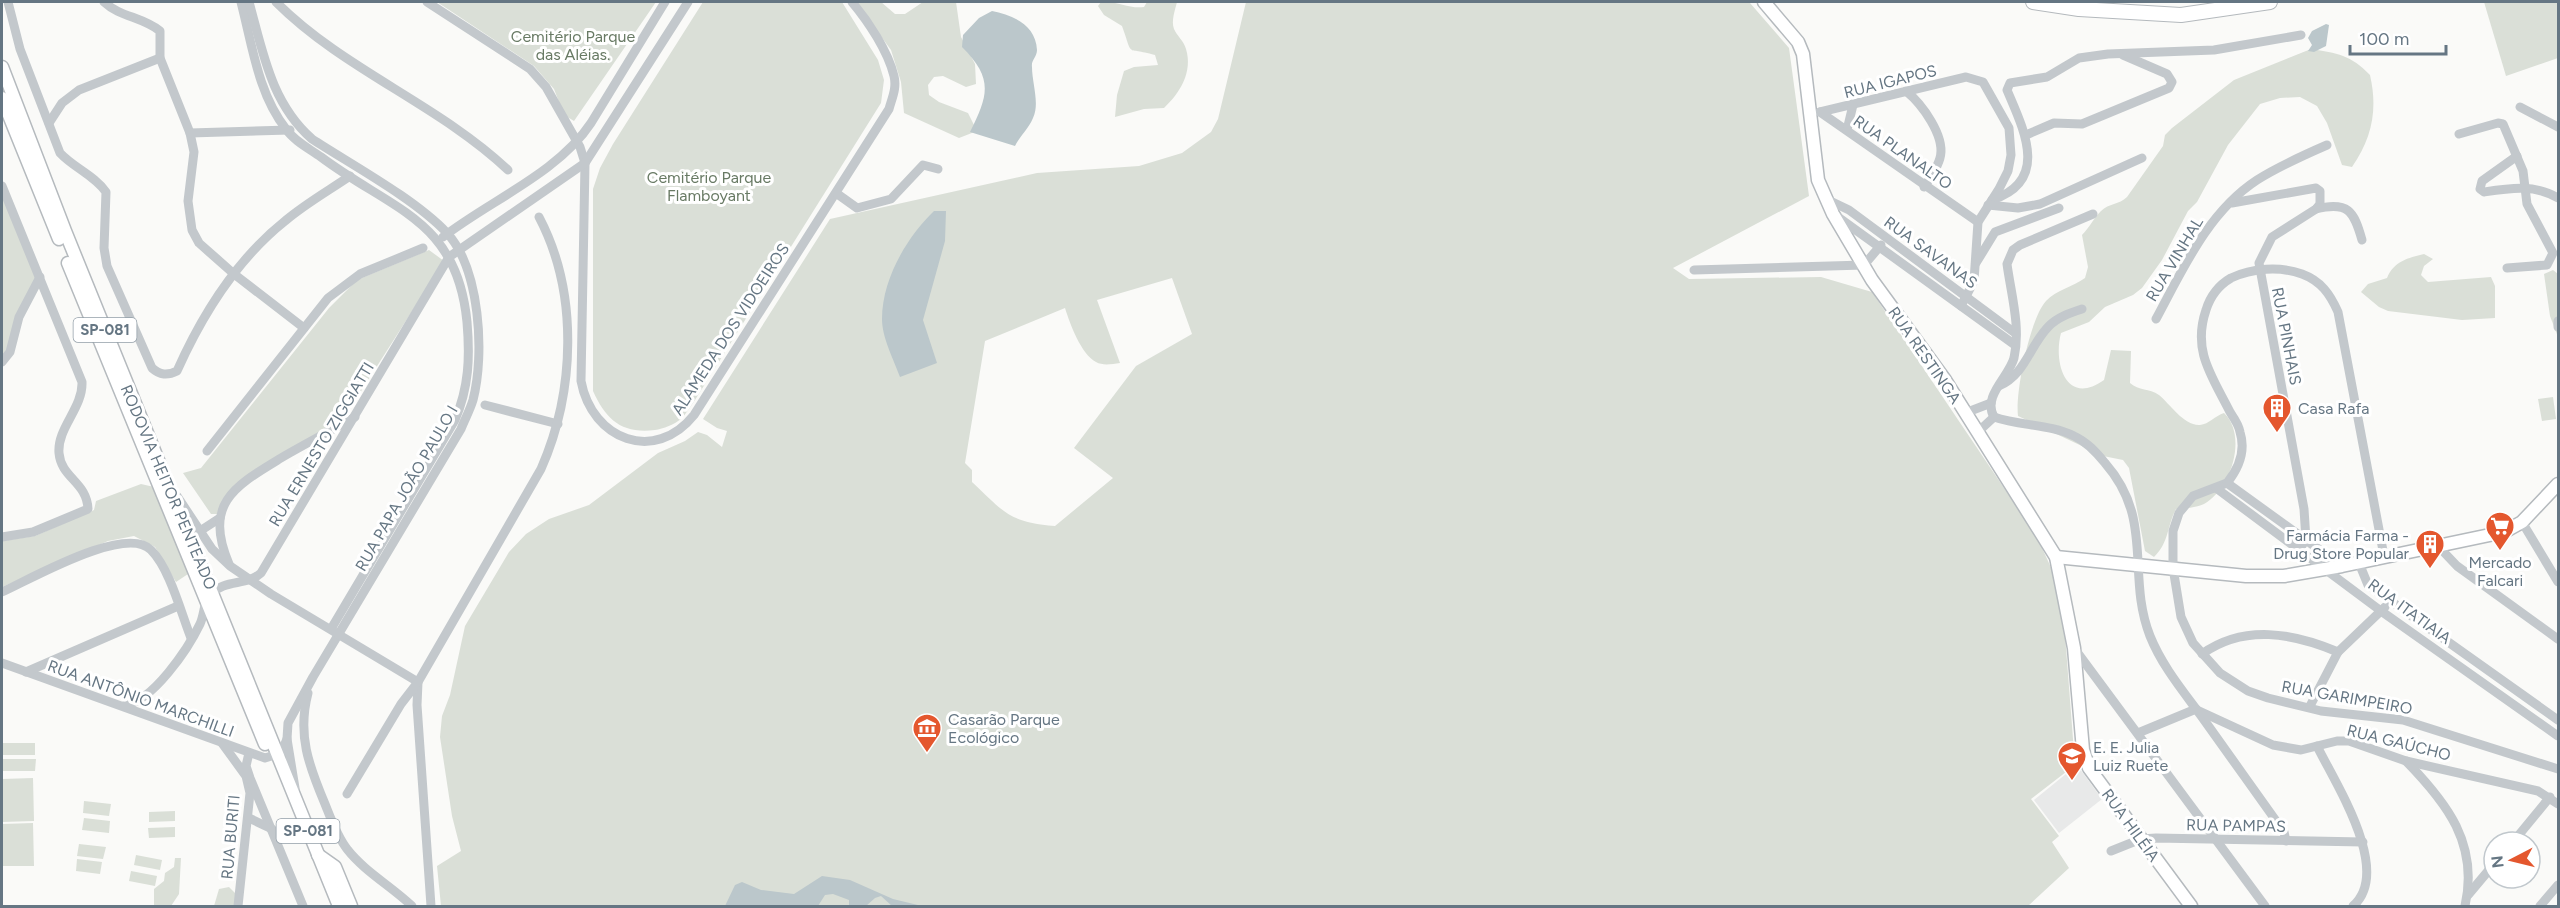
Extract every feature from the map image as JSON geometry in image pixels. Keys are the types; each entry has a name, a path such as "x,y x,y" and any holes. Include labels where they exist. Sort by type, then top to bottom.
{"highway":[{"path":"2033,2 2079,9 2181,15 2270,2"}],"main road":[{"name":"RUA RESTINGA","path":"1764,2 1798,42 1803,54 1815,109 1818,180 1833,214 1864,265 1965,412 2056,557 2065,596"},
{"name":"RODOVIA HEITOR PENTEADO","path":"2,67 64,231 165,480 209,597"},
{"name":"RODOVIA HEITOR PENTEADO","path":"2,98 274,756 330,906"},
{"path":"2056,557 2265,577 2304,573 2504,532 2522,522 2559,484"},
{"path":"2061,576 2066,565 2074,560"},
{"name":"RUA HILÉIA","path":"2065,596 2074,648 2086,760 2141,840 2191,906"},
{"name":"RODOVIA HEITOR PENTEADO","path":"274,756 339,906"},
{"path":"318,855 335,867 351,906"}],"street":[{"path":"8,2 20,50 60,153 71,164 94,178 106,192 104,248 107,266 152,368 158,374 165,375 177,371 202,318 234,274 283,222 350,176"},
{"path":"104,2 120,14 154,26 160,31 160,58 190,133 194,152 188,201 192,230 199,243 234,274 304,328"},
{"name":"RUA PAPA JOÃO PAULO I","path":"244,2 281,104 299,128 418,209 447,234 458,250 472,285 479,354 473,400 456,438 334,631"},
{"name":"RUA PAPA JOÃO PAULO I","path":"244,2 264,88 287,131 350,176 398,206 438,240 449,257 464,288 469,368 464,399 455,420 334,631 291,718 284,749 274,756"},
{"path":"276,2 293,19 338,53 424,106 487,150 508,170"},
{"path":"427,2 530,69 546,87 576,141 585,163"},
{"path":"438,240 519,187 576,141 591,123 665,2 680,14"},
{"path":"585,163 688,2"},
{"name":"ALAMEDA DOS VIDOEIROS","path":"585,163 581,359 585,400 603,426 615,434 642,441 658,441 685,427 694,415 889,109 895,89 889,61 852,2"},
{"path":"1961,306 1974,281 1978,222 1990,202 2008,195 2025,174 2029,144 2007,90 2008,86 2047,77 2079,58 2214,50 2301,35"},
{"path":"2026,135 2054,123 2082,124 2169,88 2172,82 2167,74 2120,54"},
{"path":"49,123 62,103 70,96 160,58"},
{"name":"RUA IGAPOS","path":"1815,109 1853,105 1966,77 1983,82 2009,128 2011,155 2008,171 1990,202"},
{"path":"1906,92 1922,106 1942,144 1937,168 1924,187"},
{"path":"1847,130 1853,105"},
{"path":"2520,107 2559,128"},
{"name":"RUA PLANALTO","path":"1815,109 1924,187 1978,222"},
{"path":"2459,135 2498,123 2503,124 2523,171 2527,204 2553,253 2547,265 2507,268"},
{"path":"190,133 287,131 299,128"},
{"name":"RUA VINHAL","path":"2156,319 2186,261 2216,217 2257,180 2327,145"},
{"path":"2517,156 2482,182 2480,189 2484,192 2524,187 2547,192 2559,198"},
{"path":"1990,202 2018,208 2040,204 2142,158"},
{"name":"RUA ERNESTO ZIGGIATTI","path":"251,580 261,573 449,257 530,204 585,163"},
{"path":"836,193 857,208 889,200 923,165 938,169"},
{"path":"2,186 82,382 82,395 59,450 61,465 87,496 88,509 33,532 2,537"},
{"path":"519,187 530,204"},
{"path":"2232,203 2316,188 2320,191 2320,204 2316,210"},
{"name":"RUA SAVANAS","path":"1826,199 1849,210 2015,333"},
{"path":"2259,270 2261,254 2272,237 2316,210 2337,205 2347,209 2353,214 2362,240"},
{"path":"1976,263 1995,232 2059,208"},
{"name":"RUA SAVANAS","path":"1833,214 2014,345"},
{"path":"1994,417 1991,403 2014,357 2015,313 2007,264 2013,250 2093,214"},
{"path":"347,794 401,704 418,682 541,469 558,424 566,365 565,302 557,259 539,217"},
{"path":"1694,270 1864,265 1887,239"},
{"path":"207,451 328,298 360,274 423,248"},
{"path":"2227,483 2240,461 2240,432 2205,362 2200,345 2200,329 2208,303 2225,282 2237,275 2259,270 2290,270 2307,275 2330,294 2338,312 2384,556"},
{"name":"RUA PINHAIS","path":"2259,270 2304,509 2303,546 2307,561 2304,573"},
{"path":"2,362 10,352 19,317 40,278"},
{"path":"1999,386 2011,381 2025,365 2048,327 2059,318 2082,309"},
{"path":"2559,321 2559,327"},
{"path":"1965,412 1991,403"},
{"path":"485,405 558,424"},
{"path":"230,566 222,543 220,518 225,504 240,483 355,417"},
{"path":"1979,434 1981,429 1994,417"},
{"path":"1994,417 2072,435 2094,450 2123,489 2131,507 2138,534 2140,592 2150,636 2170,672 2284,832 2286,841"},
{"path":"325,433 341,441"},
{"path":"165,480 200,531 230,566 260,587 418,682"},
{"name":"RUA GARIMPEIRO","path":"2227,483 2193,495 2179,513 2173,531 2173,568 2181,617 2193,643 2220,673 2248,691 2335,713 2403,720 2558,768"},
{"name":"RUA ITATIAIA","path":"2227,483 2288,526 2303,546 2328,569 2381,611 2559,736"},
{"name":"RUA ITATIAIA","path":"2216,488 2303,546 2342,566"},
{"path":"2288,526 2298,521 2304,509"},
{"path":"200,531 220,518"},
{"path":"2522,522 2559,582"},
{"path":"2,592 107,545 138,542 150,549 160,562 178,606 194,635"},
{"path":"2438,546 2457,566 2556,634"},
{"name":"RUA ITATIAIA","path":"2359,563 2368,585 2559,720"},
{"path":"124,706 135,704 147,696 163,679 194,635 209,597 228,584 251,580"},
{"path":"2310,706 2338,652 2391,601"},
{"path":"26,672 178,606"},
{"path":"2202,654 2230,638 2272,634 2312,641 2338,652"},
{"path":"2074,648 2265,906"},
{"name":"RUA ANTÔNIO MARCHILLI","path":"2,663 249,753 274,756"},
{"path":"313,677 302,724 307,759 336,832 346,848 369,873 397,892 412,906"},
{"path":"418,682 417,705 431,906"},
{"path":"147,696 147,707 154,718"},
{"path":"2138,733 2196,710"},
{"name":"RUA GAÚCHO","path":"2196,710 2273,745 2301,750 2349,741 2406,761 2538,791 2559,804"},
{"path":"291,718 302,724"},
{"path":"2215,736 2224,723"},
{"name":"RUA PAPA JOÃO PAULO I","path":"287,739 297,805"},
{"name":"RUA BURITI","path":"222,743 246,776 250,793 238,906"},
{"path":"2317,746 2363,842 2367,856 2367,884 2361,899 2354,906"},
{"path":"249,753 246,766 303,906"},
{"path":"2406,761 2436,791 2457,825 2466,860 2468,895 2465,906"},
{"path":"2523,830 2550,797"},
{"path":"249,818 272,829"},
{"path":"2196,839 2205,825"},
{"path":"2152,855 2161,838"},
{"name":"RUA PAMPAS","path":"2111,851 2141,840 2161,838 2363,842"},
{"path":"2229,859 2241,840"},
{"path":"2468,895 2482,878"},
{"path":"2540,906 2559,885"}],"shaded area":[{"path":"992,11 1008,15 1022,23 1036,41 1037,52 1032,65 1035,112 1015,146 970,132 981,107 985,87 979,68 962,47 963,35 979,18"},
{"path":"2326,24 2329,25 2326,46 2314,52 2308,51 2312,45 2308,38 2312,31"},
{"path":"934,211 946,211 945,241 923,320 937,363 900,377 884,334 882,319 886,289 898,260 914,233"},
{"name":"E. E. Julia Luiz Ruete","path":"2077,765 2102,799 2059,833 2034,800"},
{"path":"822,876 850,880 893,899 922,906 892,906 881,896 866,906 849,906 849,900 833,894 825,895 818,906 725,906 735,885 742,882 761,890 794,894"}],"green space":[{"name":"Cemitério Parque das Aléias.","path":"437,2 656,2 574,121 564,115 554,89 534,66"},
{"name":"Cemitério Parque Flamboyant","path":"703,2 842,2 878,60 884,80 881,103 687,412 681,419 662,429 633,430 624,427 610,417 593,391 593,189 600,168 613,144"},
{"path":"856,2 881,2 895,14 905,14 923,2 956,2 961,37 975,64 976,84 966,87 943,76 934,77 928,85 929,95 939,102 968,113 977,131 959,138 904,113 901,82 891,50"},
{"path":"1101,2 1144,7 1147,2 1177,2 1173,26 1185,46 1188,66 1180,89 1164,108 1144,109 1115,117 1117,95 1124,71 1134,67 1158,65 1155,55 1131,50 1122,26 1104,15 1098,6"},
{"path":"1246,2 1750,3 1789,48 1809,196 1673,268 1689,279 1821,277 1872,292 2037,537 2053,572 2065,635 2075,765 2031,799 2059,836 2052,842 2069,868 2028,906 441,906 437,866 461,851 452,816 440,737 442,716 450,695 465,626 509,552 526,534 549,519 589,505 658,453 685,441 698,432 707,435 722,447 727,431 703,419 830,219 1037,173 1139,166 1182,153 1211,132 1218,119","holes":["1172,278 1192,334 1136,366 1074,448 1113,478 1055,526 1027,522 1009,514 972,482 972,470 965,463 985,341 1065,308 1077,338 1091,358 1102,364 1120,363 1097,300"]},
{"path":"2484,2 2558,2 2558,58 2506,76"},
{"path":"2311,49 2350,59 2370,75 2373,100 2372,123 2359,156 2352,167 2342,165 2327,123 2317,106 2300,97 2280,98 2260,104 2228,145 2197,202 2188,211 2162,260 2142,288 2133,295 2105,307 2089,322 2061,333 2059,357 2061,368 2065,378 2072,385 2080,388 2091,387 2104,380 2111,350 2131,351 2130,383 2133,386 2159,395 2188,422 2200,425 2224,413 2231,423 2235,435 2235,448 2229,475 2214,497 2204,504 2176,509 2165,540 2154,557 2145,551 2129,468 2123,460 2103,456 2018,416 2021,374 2029,339 2034,323 2046,301 2085,278 2088,267 2082,235 2101,211 2127,197 2163,146 2165,135 2234,80"},
{"path":"2,192 37,278 8,352 2,360"},
{"path":"429,250 444,261 344,418 240,481 218,514 211,514 183,473 201,468 329,308 357,280"},
{"path":"2424,254 2433,259 2424,266 2421,275 2428,282 2491,277 2495,286 2495,318 2462,320 2388,311 2379,307 2361,292 2368,284 2387,278 2393,268 2402,261"},
{"path":"2553,270 2558,274 2558,337 2550,316 2544,274"},
{"path":"2553,397 2556,419 2542,421 2538,399"},
{"path":"141,484 154,487 188,574 176,582 155,547 134,536 108,541 2,587 2,541 35,536 94,510 96,501"},
{"path":"2,743 35,743 35,755 2,755"},
{"path":"2,759 36,759 35,771 2,771"},
{"path":"33,778 34,821 2,822 2,779"},
{"path":"84,801 111,804 109,816 83,813"},
{"path":"175,811 175,821 149,822 149,812"},
{"path":"84,818 110,821 109,833 82,830"},
{"path":"33,823 34,866 2,866 2,824"},
{"path":"175,827 175,837 149,838 148,828"},
{"path":"79,844 106,847 103,859 77,856"},
{"path":"136,855 162,860 160,870 134,865"},
{"path":"175,858 181,858 179,894 171,906 154,906 154,889 164,881 165,873 174,867"},
{"path":"77,859 102,862 100,874 76,871"},
{"path":"131,871 157,876 155,886 129,881"},
{"path":"229,887 237,895 236,906 214,906 219,889"}],"place":[{"name":"Casa Rafa","path":"2277,434"},
{"name":"Mercado Falcari","path":"2500,552"},
{"name":"Farmácia Farma - Drug Store Popular","path":"2430,570"},
{"name":"Casarão Parque Ecológico","path":"927,754"},
{"name":"E. E. Julia Luiz Ruete","path":"2072,782"}]}
